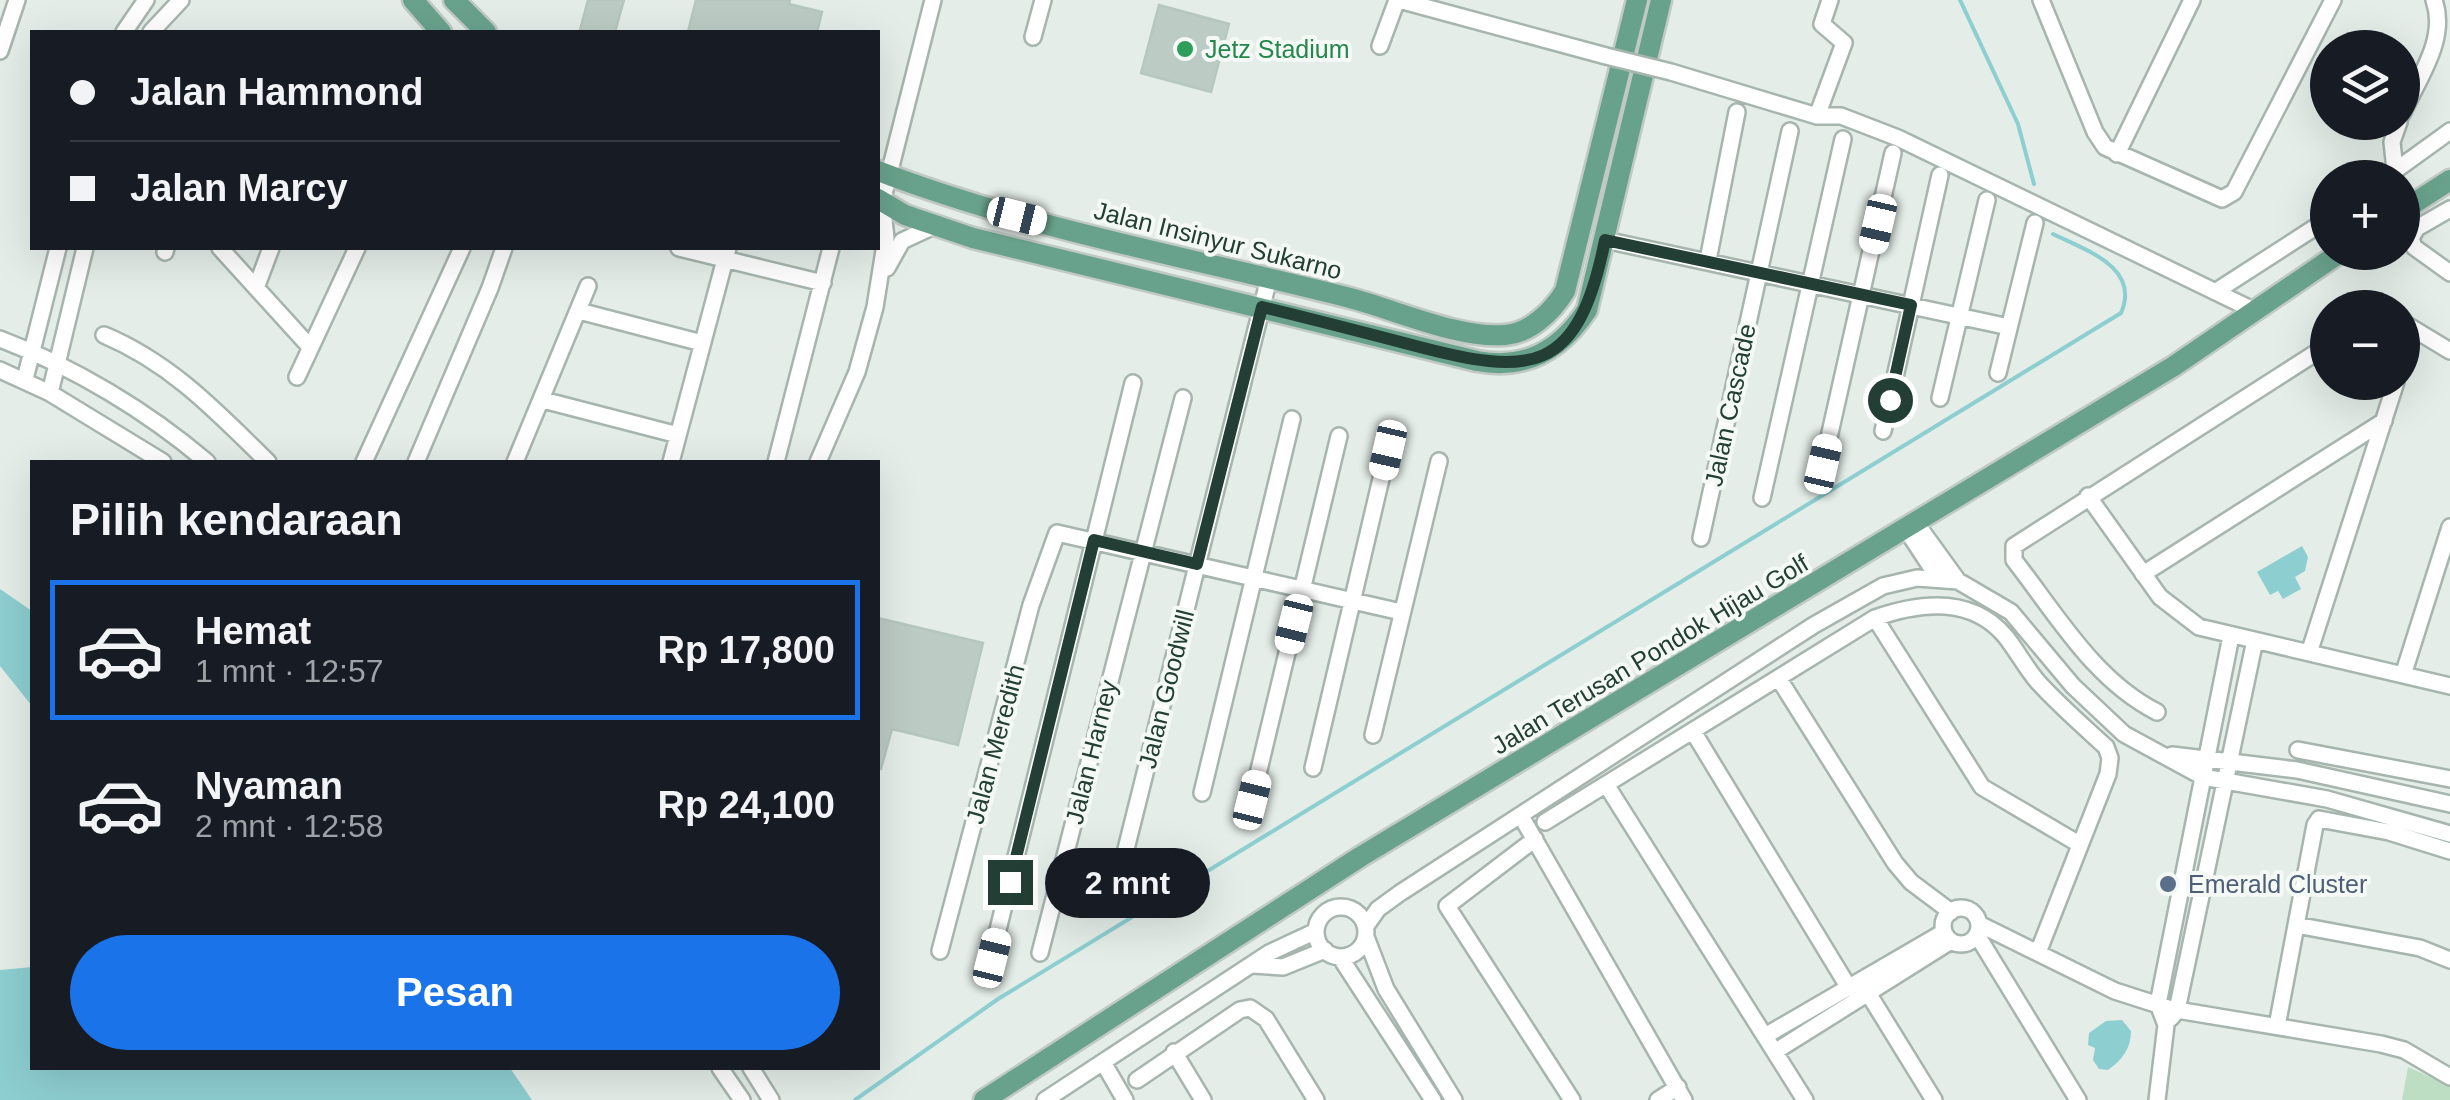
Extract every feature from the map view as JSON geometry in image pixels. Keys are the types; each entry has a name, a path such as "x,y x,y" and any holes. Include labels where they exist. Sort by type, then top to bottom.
{"main road":[{"path":"413,0 439,30"},
{"path":"454,0 484,30"},
{"name":"Jalan Insinyur Sukarno","path":"884,174 1105,238 1490,335 1526,329 1549,312 1564,291 1637,0"},
{"path":"880,200 934,226 1460,357 1515,365 1565,339 1588,310 1660,0"},
{"path":"2420,199 2450,180"},
{"path":"1099,266 1105,238"},
{"name":"Jalan Terusan Pondok Hijau Golf","path":"984,1100 1360,857 2174,366 2315,270"}],"street":[{"path":"0,50 17,0"},
{"path":"125,30 146,0"},
{"path":"153,30 181,0"},
{"path":"819,460 857,372 881,280 886,238 880,200 884,174 932,0"},
{"path":"1033,37 1042,0"},
{"path":"1380,46 1398,0 1453,7 1606,56 1817,116 1840,116 1898,138 2255,311"},
{"path":"1817,116 1844,43 1822,24 1830,0"},
{"path":"2041,0 2095,132 2106,147 2216,198 2230,196 2332,0"},
{"path":"2117,154 2190,4 2171,0"},
{"path":"2420,75 2439,25 2434,0"},
{"path":"1708,260 1737,112"},
{"name":"Jalan Cascade","path":"1701,538 1790,131"},
{"path":"2410,160 2450,131"},
{"path":"1762,498 1843,139"},
{"path":"1823,464 1894,153"},
{"path":"1882,431 1940,175"},
{"path":"905,215 913,184"},
{"path":"1940,398 1987,200"},
{"path":"2450,209 2417,228 2411,238 2414,247 2450,273"},
{"path":"1998,373 2035,223"},
{"path":"881,280 902,241 934,226"},
{"path":"2215,292 2310,231"},
{"path":"1605,240 2009,327"},
{"path":"25,379 57,250"},
{"path":"50,392 86,250"},
{"path":"222,250 310,347"},
{"path":"256,288 270,250"},
{"path":"296,377 356,250"},
{"path":"365,460 461,250"},
{"path":"417,460 503,250"},
{"path":"698,250 726,253 822,283"},
{"path":"777,460 831,250"},
{"path":"672,460 726,253"},
{"name":"Jalan Goodwill","path":"1114,897 1269,278"},
{"path":"517,460 588,286"},
{"path":"579,311 702,343"},
{"path":"2420,333 2450,351"},
{"path":"104,335 160,364 195,390 266,460"},
{"path":"0,339 32,351 127,404 204,460"},
{"path":"2157,712 2133,700 2104,674 2014,560 2017,541 2310,357"},
{"path":"0,370 50,392 161,460"},
{"path":"992,958 1133,383"},
{"name":"Jalan Harney","path":"1040,954 1183,398"},
{"path":"543,400 678,436"},
{"path":"2310,650 2390,400"},
{"path":"1202,793 1292,419"},
{"path":"2144,574 2384,421"},
{"path":"1252,800 1339,436"},
{"path":"1313,768 1388,450"},
{"path":"1372,734 1439,460"},
{"path":"2088,496 2173,609 2199,627 2404,672 2450,686"},
{"path":"1911,526 1938,578"},
{"path":"1911,526 1958,581 2011,612 2073,686 2124,734 2203,777 2222,783 2327,799 2450,834"},
{"path":"2404,672 2450,527"},
{"name":"Jalan Meredith","path":"940,951 1053,538 1062,533 1094,540"},
{"path":"1094,540 1402,612"},
{"path":"1253,964 1282,967 1357,952 1363,925 1378,909 1745,668 1883,586 1898,580 1958,581"},
{"path":"1545,822 1875,618 1904,608 1960,607 1998,628 2036,680 2106,748 2110,758 2108,774 2039,950"},
{"path":"1875,618 1982,787 2079,844"},
{"path":"2157,1100 2166,1026 2158,1004 2231,636"},
{"path":"2166,1026 2178,1010 2222,783 2255,640"},
{"path":"1779,679 1895,863 1911,882 1951,912"},
{"path":"1694,733 1849,988"},
{"path":"2298,750 2450,779"},
{"path":"2168,755 2297,770 2450,804"},
{"path":"1607,786 1805,1100"},
{"path":"1521,816 1681,1094 1658,1100"},
{"path":"2277,1026 2314,825 2319,820 2388,832 2450,851"},
{"path":"1534,840 1448,903 1572,1100"},
{"path":"1045,1100 1253,964 1316,932 1320,919 1333,908 1363,925 1386,989 1454,1100"},
{"path":"1947,936 1944,920 1951,912 1966,909 2078,1100"},
{"path":"2296,925 2420,948 2450,960"},
{"path":"1978,929 2039,950 2076,974 2158,1004 2404,1050 2450,1077"},
{"path":"1947,936 1962,944 1978,929"},
{"path":"1316,932 1434,1100"},
{"path":"1765,1036 1947,936"},
{"path":"1776,1051 1868,993 1947,936"},
{"path":"1868,993 1934,1100"},
{"path":"1137,1080 1240,1010 1257,1011 1266,1019 1316,1100"},
{"path":"1174,1052 1203,1100"},
{"path":"1104,1064 1125,1100"},
{"path":"721,1070 742,1100"},
{"path":"752,1070 772,1100"}],"green space":[{"path":"2408,1067 2450,1086 2450,1100 2402,1100"}],"water":[{"path":"2302,546 2308,557 2305,571 2295,577 2301,589 2283,599 2278,591 2270,595 2257,572"},
{"path":"0,589 30,610 30,704 0,666"},
{"path":"30,967 30,1070 511,1070 532,1100 0,1100 0,970"},
{"path":"2122,1020 2131,1031 2127,1049 2108,1070 2099,1069 2093,1060 2095,1048 2088,1045 2089,1033 2106,1021"}],"building":[{"path":"588,0 624,0 616,30 580,30"},
{"path":"696,0 790,0 789,4 822,12 818,30 688,30"},
{"name":"Jetz Stadium","path":"1159,5 1229,24 1211,92 1141,73"},
{"path":"880,618 983,643 958,745 892,729 881,769"}],"waterway":[{"path":"1960,0 2018,124 2034,184"},
{"path":"855,1100 998,999 2121,313 2125,297 2117,272 2094,254 2053,234"}],"place":[{"name":"Jetz Stadium","path":"1185,49"},
{"name":"Emerald Cluster","path":"2168,884"}],"route":[{"path":"1010,882 1094,540 1197,564 1262,307 1477,361 1515,365 1549,350 1578,324 1588,310 1605,240 1911,305 1890,400"}]}
